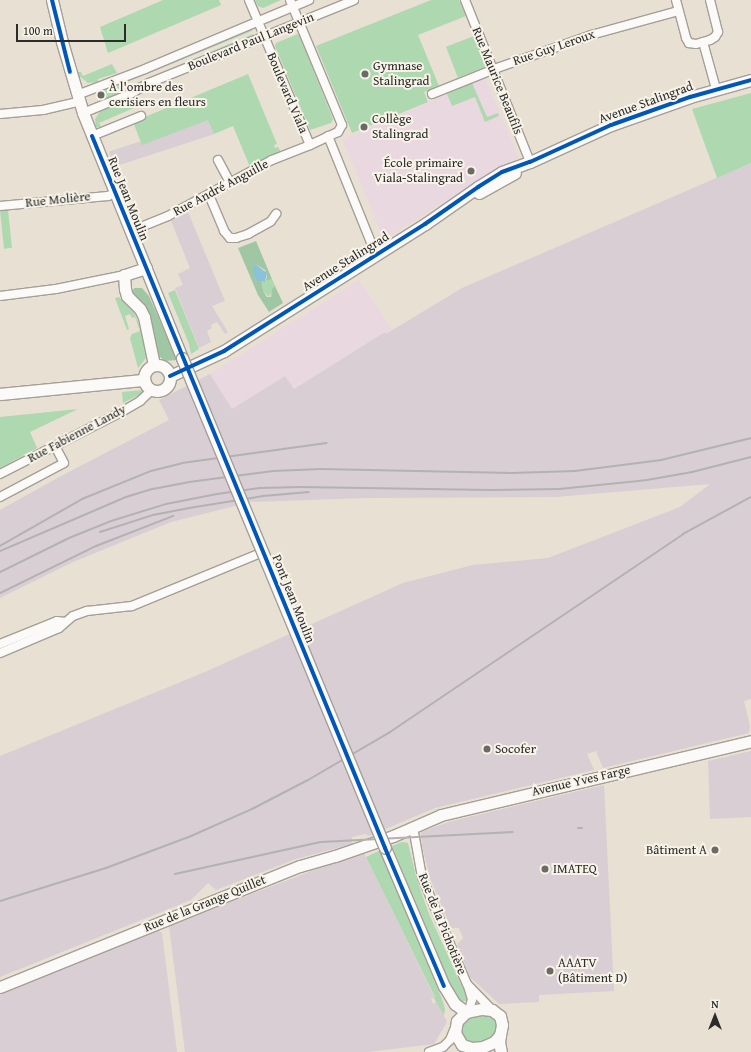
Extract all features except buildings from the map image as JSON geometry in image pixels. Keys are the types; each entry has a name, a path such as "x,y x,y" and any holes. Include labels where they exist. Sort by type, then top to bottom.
{"street":[{"name":"Rue Jean Moulin","path":"52,0 83,113 182,358"},
{"name":"Boulevard Viala","path":"249,0 310,145 338,132 342,125 291,3"},
{"name":"Boulevard Paul Langevin","path":"0,114 43,110 78,98 258,22 291,3 309,0"},
{"name":"Boulevard Paul Langevin","path":"83,113 130,94 149,83 354,0"},
{"name":"Rue Maurice Beaufils","path":"465,0 530,162"},
{"path":"676,0 686,38 689,43 703,42 715,37 718,32 710,0"},
{"name":"Rue Guy Leroux","path":"432,94 492,70 591,36 678,11"},
{"path":"703,42 716,89"},
{"name":"Avenue Stalingrad","path":"170,376 224,351 455,204 494,186 530,162 611,125 716,89 751,80"},
{"path":"92,136 141,116"},
{"name":"Boulevard Viala","path":"328,136 376,255"},
{"name":"Rue André Anguille","path":"131,231 168,216 230,184 272,160 310,145"},
{"path":"218,160 230,184"},
{"name":"Rue Molière","path":"0,206 108,196 115,193"},
{"path":"209,195 224,231 230,238 236,238 248,234 271,221 276,214"},
{"path":"0,296 56,289 124,276 146,268"},
{"path":"124,276 126,294 140,309 146,322 154,365"},
{"name":"Pont Jean Moulin","path":"182,358 384,848 444,986"},
{"path":"154,365 163,366 169,372 170,376 169,384 163,389 152,390 144,380 147,369 154,365"},
{"path":"0,394 144,380"},
{"name":"Rue Fabienne Landy","path":"0,474 140,401 152,390"},
{"path":"0,497 64,463 56,446"},
{"path":"0,653 59,628 73,616 86,611 132,606 263,552"},
{"path":"0,644 57,621 65,622"},
{"name":"Avenue Yves Farge","path":"413,827 454,811 751,741"},
{"name":"Rue de la Pichotière","path":"413,827 422,877 467,984 492,1010"},
{"name":"Rue de la Grange Quillet","path":"0,987 300,866 357,849 413,827"},
{"path":"467,984 472,999 468,1012"},
{"path":"444,986 455,1004 468,1012"},
{"path":"444,986 456,1036 462,1048"},
{"path":"440,1049 448,1043 459,1017 468,1012 492,1010 498,1014 501,1019 502,1025 499,1042 501,1052"},
{"path":"430,1052 440,1049 472,1048 483,1046 494,1042 500,1035"}],"shaded area":[{"path":"485,78 519,158 464,189 384,240 342,139"},
{"path":"209,119 214,134 114,167 109,151"},
{"path":"751,163 751,699 744,701 750,726 749,733 603,768 596,751 587,754 594,770 435,808 369,836 365,834 352,837 352,844 296,859 216,890 208,883 191,900 0,977 0,756 205,672 403,583 473,565 548,558 680,507 710,484 556,497 366,498 251,502 171,522 73,562 0,598 0,510 61,476 169,420 159,400 210,374 232,409 285,376 294,389 385,332 386,334 462,288"},
{"path":"188,212 225,301 212,306 228,332 225,334 217,322 211,325 212,328 207,331 211,342 199,348 175,288 183,285 178,274 190,268 171,221"},
{"path":"359,280 393,330 386,334 385,332 293,389 285,376 232,409 210,374"},
{"path":"751,751 751,817 710,819 708,761"},
{"path":"604,785 614,991 539,995 539,1002 499,1004 470,977 457,945 463,938 459,928 451,928 430,878 422,846 421,832 452,821"},
{"path":"363,851 435,998 431,999 433,1004 437,1001 447,1022 434,1044 368,1052 185,1052 169,926"},
{"path":"158,930 162,933 177,1052 0,1052 0,992"}],"green space":[{"path":"163,0 219,0 221,5 108,53 100,27"},
{"path":"255,0 281,0 263,8 258,6"},
{"path":"431,0 459,0 466,16 418,35 439,86 424,92 428,102 352,133 316,46"},
{"path":"251,28 252,31 127,82 125,77"},
{"path":"253,34 255,37 131,91 129,86"},
{"path":"298,34 333,119 331,123 310,130 275,46 276,43"},
{"path":"474,36 486,67 458,78 446,47"},
{"path":"112,64 117,73 98,79 98,82 88,83 78,75 78,72 81,72 83,76"},
{"path":"248,74 277,144 274,145 275,148 278,147 281,152 250,167 233,126 214,134 208,120 142,145 133,122"},
{"path":"120,81 125,92 107,99 102,92 102,89"},
{"path":"472,83 487,117 498,113 499,116 485,122 475,97 452,106 447,94"},
{"path":"751,93 751,163 717,178 692,109"},
{"path":"128,99 131,100 134,108 99,123 101,127 96,127 95,119 101,110 117,106 116,104"},
{"path":"8,210 12,248 4,249 0,211"},
{"path":"256,241 272,279 266,281 267,275 265,270 255,264 255,278 262,282 263,291 267,297 271,297 272,289 275,286 283,303 269,312 258,295 238,248"},
{"path":"272,279 275,286 269,297 263,291 262,282"},
{"path":"134,288 142,288 149,296 177,360 165,361 159,356 150,318 143,305 134,295"},
{"path":"175,290 199,349 191,354 189,344 168,293"},
{"path":"119,297 134,313 141,328 146,358 138,368 130,338 132,334 140,331 135,317 132,318 130,314 125,316 129,329 127,330 115,298"},
{"path":"143,390 141,394 123,403 122,392"},
{"path":"78,409 30,432 37,448 0,468 0,417"},
{"path":"402,842 408,843 417,880 429,914 459,980 463,988 466,990 469,1000 461,1002 449,981 392,846"},
{"path":"381,850 442,999 445,1009 444,1015 434,998 435,997 366,857"},
{"path":"480,1014 489,1016 496,1020 496,1032 490,1038 482,1041 473,1042 464,1040 462,1038 459,1024 467,1016"}],"water":[{"path":"255,264 267,273 265,282 258,281 253,275 253,266"}],"railway":[{"path":"0,551 126,497 153,489 189,482 273,471 321,469 512,473 575,471 661,460 751,438"},
{"path":"0,546 82,499 151,471 182,463 327,443"},
{"path":"0,572 69,538 111,521 166,504 217,494 260,488 300,487 491,490 559,489 647,480 692,472 751,457"},
{"path":"100,532 153,515 189,508 263,496 309,492"},
{"path":"0,901 106,868 191,836 252,809 308,780 390,732 683,534 751,497"},
{"path":"0,593 96,546 173,516"},
{"path":"175,874 321,842 513,832"}],"cycle path":[{"path":"52,0 70,72"},
{"path":"170,376 224,351 425,224 502,172 530,162 611,125 690,97 751,80"},
{"path":"92,136 385,848 444,986"}],"place":[{"name":"Gymnase Stalingrad","path":"365,74"},
{"name":"À l'ombre des cerisiers en fleurs","path":"101,95"},
{"name":"Collège Stalingrad","path":"364,127"},
{"name":"École primaire Viala-Stalingrad","path":"471,171"},
{"name":"Socofer","path":"487,749"},
{"name":"Bâtiment A","path":"715,850"},
{"name":"IMATEQ","path":"545,869"},
{"name":"AAATV (Bâtiment D)","path":"550,971"}]}
